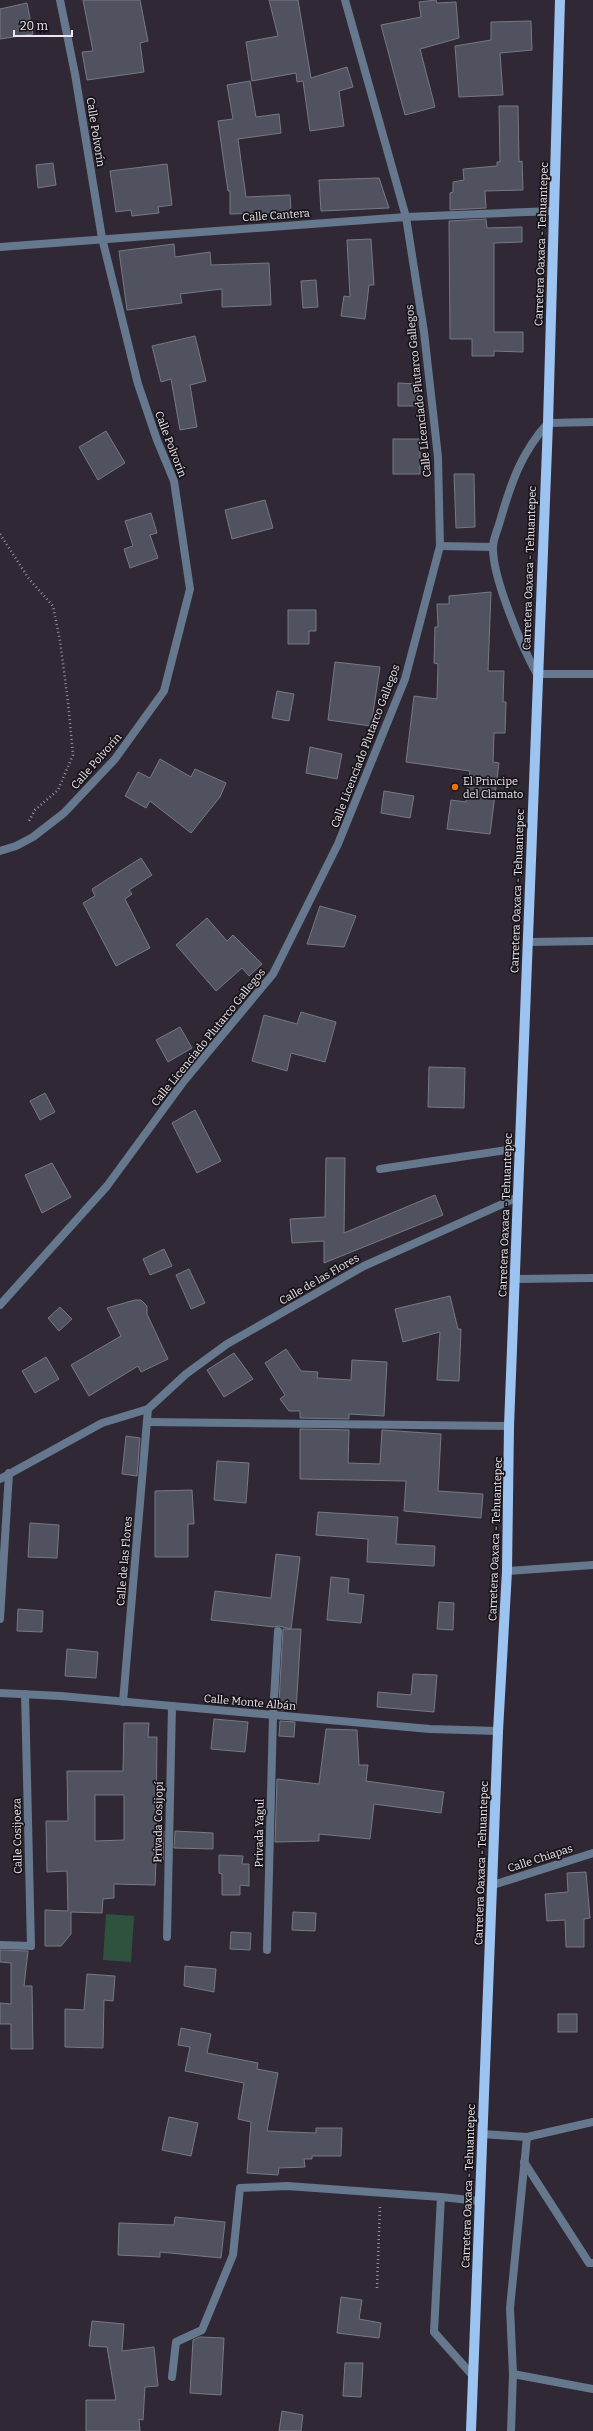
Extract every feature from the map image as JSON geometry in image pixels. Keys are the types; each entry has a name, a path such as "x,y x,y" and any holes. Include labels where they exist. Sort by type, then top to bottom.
{"main road":[{"name":"Carretera Oaxaca - Tehuantepec","path":"470,2431 498,1731 507,1571 509,1426 537,674 548,423 560,0"}],"street":[{"name":"Calle Polvorín","path":"0,851 16,846 32,837 69,807 115,759 164,691 190,589 174,481 157,440 138,384 102,238 75,74 60,0"},
{"name":"Calle Licenciado Plutarco Gallegos","path":"0,1304 107,1186 184,1081 273,974 338,844 405,679 440,546 438,457 424,332 406,216 345,0"},
{"name":"Calle Cantera","path":"0,247 102,238 406,216 553,211"},
{"path":"593,422 548,423 532,440 512,480 493,547 500,582 525,652 537,674 593,674"},
{"path":"440,546 493,547"},
{"path":"528,942 593,941"},
{"path":"380,1169 520,1148"},
{"name":"Calle de las Flores","path":"0,1479 102,1423 148,1409 186,1374 227,1344 364,1266 518,1197"},
{"path":"515,1279 593,1278"},
{"name":"Calle de las Flores","path":"123,1702 148,1409"},
{"path":"147,1422 509,1426"},
{"path":"0,1619 9,1473"},
{"path":"507,1571 593,1566"},
{"name":"Privada Yagul","path":"268,1950 273,1716 278,1631"},
{"name":"Calle Monte Albán","path":"0,1693 172,1706 430,1729 498,1731"},
{"name":"Calle Cosijoeza","path":"0,1945 31,1946 25,1694"},
{"name":"Privada Cosijopí","path":"167,1938 172,1706"},
{"name":"Calle Chiapas","path":"493,1885 593,1853"},
{"path":"482,2134 526,2137 593,2122"},
{"path":"511,2431 513,2374 510,2308 526,2137"},
{"path":"524,2162 588,2263 593,2262"},
{"path":"172,2377 176,2342 202,2330 233,2255 240,2188 287,2186 381,2191 478,2201"},
{"path":"441,2197 434,2332 473,2376"},
{"path":"513,2374 593,2389"}],"path":[{"path":"0,534 29,579 53,606 60,642 73,755 58,790 35,810 16,846"},
{"path":"377,2288 381,2191"}],"green space":[{"path":"106,1914 134,1916 131,1962 103,1960"}],"building":[{"path":"83,0 140,0 148,41 140,43 144,72 87,80 82,52 93,51"},
{"path":"269,0 298,0 311,78 347,67 353,87 339,91 344,126 310,131 303,81 297,82 296,73 252,81 246,42 278,36"},
{"path":"436,0 437,3 456,2 459,38 420,49 435,107 405,115 381,25 421,17 419,2"},
{"path":"27,3 33,34 0,39 0,9"},
{"path":"531,21 532,50 500,53 503,95 459,97 455,46 491,40 491,22"},
{"path":"250,81 256,117 279,114 281,133 238,139 246,197 290,195 291,212 230,214 230,191 228,191 218,121 233,119 227,85"},
{"path":"499,106 518,106 519,162 522,161 523,190 485,191 486,208 450,210 450,193 453,192 453,182 464,180 463,169 497,166 497,162 500,162"},
{"path":"53,163 56,185 38,188 36,165"},
{"path":"167,164 172,205 158,207 159,213 132,216 131,210 116,212 110,171"},
{"path":"379,178 389,208 321,211 319,180"},
{"path":"486,219 487,228 522,227 522,242 494,243 494,332 523,332 523,352 494,351 494,356 472,356 472,339 450,339 449,221"},
{"path":"371,239 374,285 369,285 365,319 341,316 344,296 350,297 347,240"},
{"path":"174,244 175,257 210,252 211,265 269,263 271,305 222,307 222,289 180,294 182,303 127,310 119,251"},
{"path":"316,280 318,307 303,308 301,281"},
{"path":"195,336 206,381 190,385 197,427 180,430 171,379 161,382 152,346"},
{"path":"398,383 418,384 418,406 398,406"},
{"path":"106,431 125,463 98,480 79,447"},
{"path":"393,439 420,439 420,474 393,474"},
{"path":"454,474 474,474 475,527 456,528"},
{"path":"265,500 273,528 232,539 225,510"},
{"path":"151,513 157,533 150,535 158,558 130,568 124,549 133,546 125,521"},
{"path":"491,592 488,671 504,671 503,702 506,702 505,733 494,733 493,762 499,763 490,834 447,829 451,800 466,802 470,771 406,762 414,696 437,699 438,664 434,663 435,627 438,627 437,604 449,604 449,596"},
{"path":"288,610 316,610 316,631 309,631 309,644 288,644"},
{"path":"335,662 380,667 371,726 328,720"},
{"path":"277,691 294,694 289,721 272,718"},
{"path":"310,747 342,754 337,779 306,773"},
{"path":"160,759 191,777 195,769 226,783 220,797 191,833 150,801 146,808 125,796 138,772 150,778"},
{"path":"384,791 414,796 410,818 381,813"},
{"path":"141,858 152,875 129,890 132,894 125,899 150,948 116,966 83,903 95,896 92,889"},
{"path":"320,906 356,916 344,947 307,944"},
{"path":"207,918 227,941 233,935 262,964 249,976 242,968 216,991 176,945"},
{"path":"301,1012 336,1022 325,1062 291,1053 287,1071 252,1061 264,1015 297,1024"},
{"path":"180,1027 192,1048 168,1062 156,1040"},
{"path":"429,1067 465,1068 464,1108 428,1107"},
{"path":"45,1093 55,1112 40,1120 30,1101"},
{"path":"195,1110 221,1161 197,1173 172,1123"},
{"path":"326,1158 345,1158 344,1233 435,1195 443,1215 324,1263 324,1241 292,1243 290,1219 325,1217"},
{"path":"52,1163 71,1197 42,1213 25,1175"},
{"path":"164,1249 172,1266 150,1275 143,1259"},
{"path":"189,1269 205,1303 191,1309 176,1275"},
{"path":"450,1296 458,1329 461,1329 459,1381 437,1380 440,1332 403,1342 395,1309"},
{"path":"135,1300 141,1300 147,1306 147,1314 168,1359 141,1372 138,1366 89,1396 71,1365 121,1336 107,1308"},
{"path":"60,1307 72,1319 59,1331 48,1318"},
{"path":"286,1349 301,1371 318,1372 317,1378 351,1380 352,1360 387,1362 384,1416 349,1414 349,1419 300,1418 300,1411 289,1411 280,1399 285,1395 265,1363"},
{"path":"234,1353 253,1379 224,1397 207,1370"},
{"path":"46,1357 59,1379 35,1393 22,1371"},
{"path":"300,1429 349,1430 348,1463 380,1464 382,1430 441,1434 438,1491 483,1494 481,1518 404,1511 406,1481 300,1479"},
{"path":"126,1436 140,1438 137,1476 122,1474"},
{"path":"217,1461 249,1463 246,1503 214,1500"},
{"path":"192,1490 194,1524 188,1524 188,1557 155,1557 155,1491"},
{"path":"318,1512 398,1517 396,1544 435,1546 434,1566 367,1562 368,1539 316,1535"},
{"path":"30,1523 59,1525 57,1558 28,1557"},
{"path":"276,1554 300,1557 291,1629 279,1626 274,1627 211,1620 215,1591 271,1598"},
{"path":"331,1577 349,1579 348,1593 364,1595 361,1623 327,1620"},
{"path":"439,1602 454,1603 453,1630 437,1629"},
{"path":"18,1609 43,1611 42,1632 17,1631"},
{"path":"283,1629 301,1629 296,1711 281,1710 282,1702 279,1702"},
{"path":"67,1649 98,1652 96,1678 65,1676"},
{"path":"413,1674 437,1675 434,1712 377,1707 378,1692 411,1695"},
{"path":"214,1719 248,1722 245,1752 211,1749"},
{"path":"280,1721 295,1722 294,1737 279,1736"},
{"path":"124,1723 149,1723 148,1737 157,1737 156,1831 164,1831 163,1860 156,1861 155,1885 114,1884 114,1898 103,1899 102,1913 71,1912 71,1934 61,1946 45,1946 45,1910 68,1911 67,1871 47,1872 46,1821 68,1821 67,1771 123,1771","holes":["95,1795 124,1795 124,1840 95,1841"]},
{"path":"326,1729 357,1730 359,1765 368,1765 366,1781 444,1792 441,1813 374,1804 370,1839 319,1834 319,1841 275,1842 277,1779 319,1784"},
{"path":"175,1831 213,1833 213,1849 174,1848"},
{"path":"219,1855 243,1856 242,1864 249,1864 249,1886 240,1885 240,1895 222,1895 222,1874 219,1873"},
{"path":"586,1872 590,1918 584,1919 584,1947 566,1947 565,1920 547,1921 545,1894 568,1892 567,1873"},
{"path":"293,1912 316,1913 315,1931 292,1930"},
{"path":"231,1932 251,1933 250,1950 230,1949"},
{"path":"0,1950 28,1951 24,1986 32,1986 33,2049 11,2049 11,2024 0,2024 0,2003 11,2004 11,1963 0,1962"},
{"path":"185,1966 216,1969 214,1992 184,1986"},
{"path":"87,1974 115,1976 113,2001 104,2000 103,2048 65,2047 65,2009 84,2010"},
{"path":"558,2014 577,2014 577,2032 558,2032"},
{"path":"181,2028 211,2034 207,2053 258,2063 257,2069 278,2073 267,2131 316,2133 316,2128 342,2128 341,2156 312,2156 312,2159 304,2159 305,2167 279,2168 278,2175 247,2173 251,2122 238,2119 244,2083 185,2071 190,2047 178,2045"},
{"path":"169,2117 198,2123 191,2156 162,2150"},
{"path":"175,2217 225,2222 221,2258 160,2252 160,2257 118,2255 119,2223 174,2225"},
{"path":"341,2297 362,2300 359,2319 381,2323 379,2338 337,2333"},
{"path":"92,2321 124,2324 122,2351 154,2347 158,2386 145,2387 143,2420 139,2419 140,2431 86,2431 86,2400 116,2400 107,2347 89,2346"},
{"path":"200,2337 224,2338 221,2395 190,2393 193,2340"},
{"path":"345,2363 363,2363 361,2397 343,2396"},
{"path":"282,2411 303,2415 301,2431 279,2431"}],"place":[{"name":"El Principe del Clamato","path":"455,787"}]}
